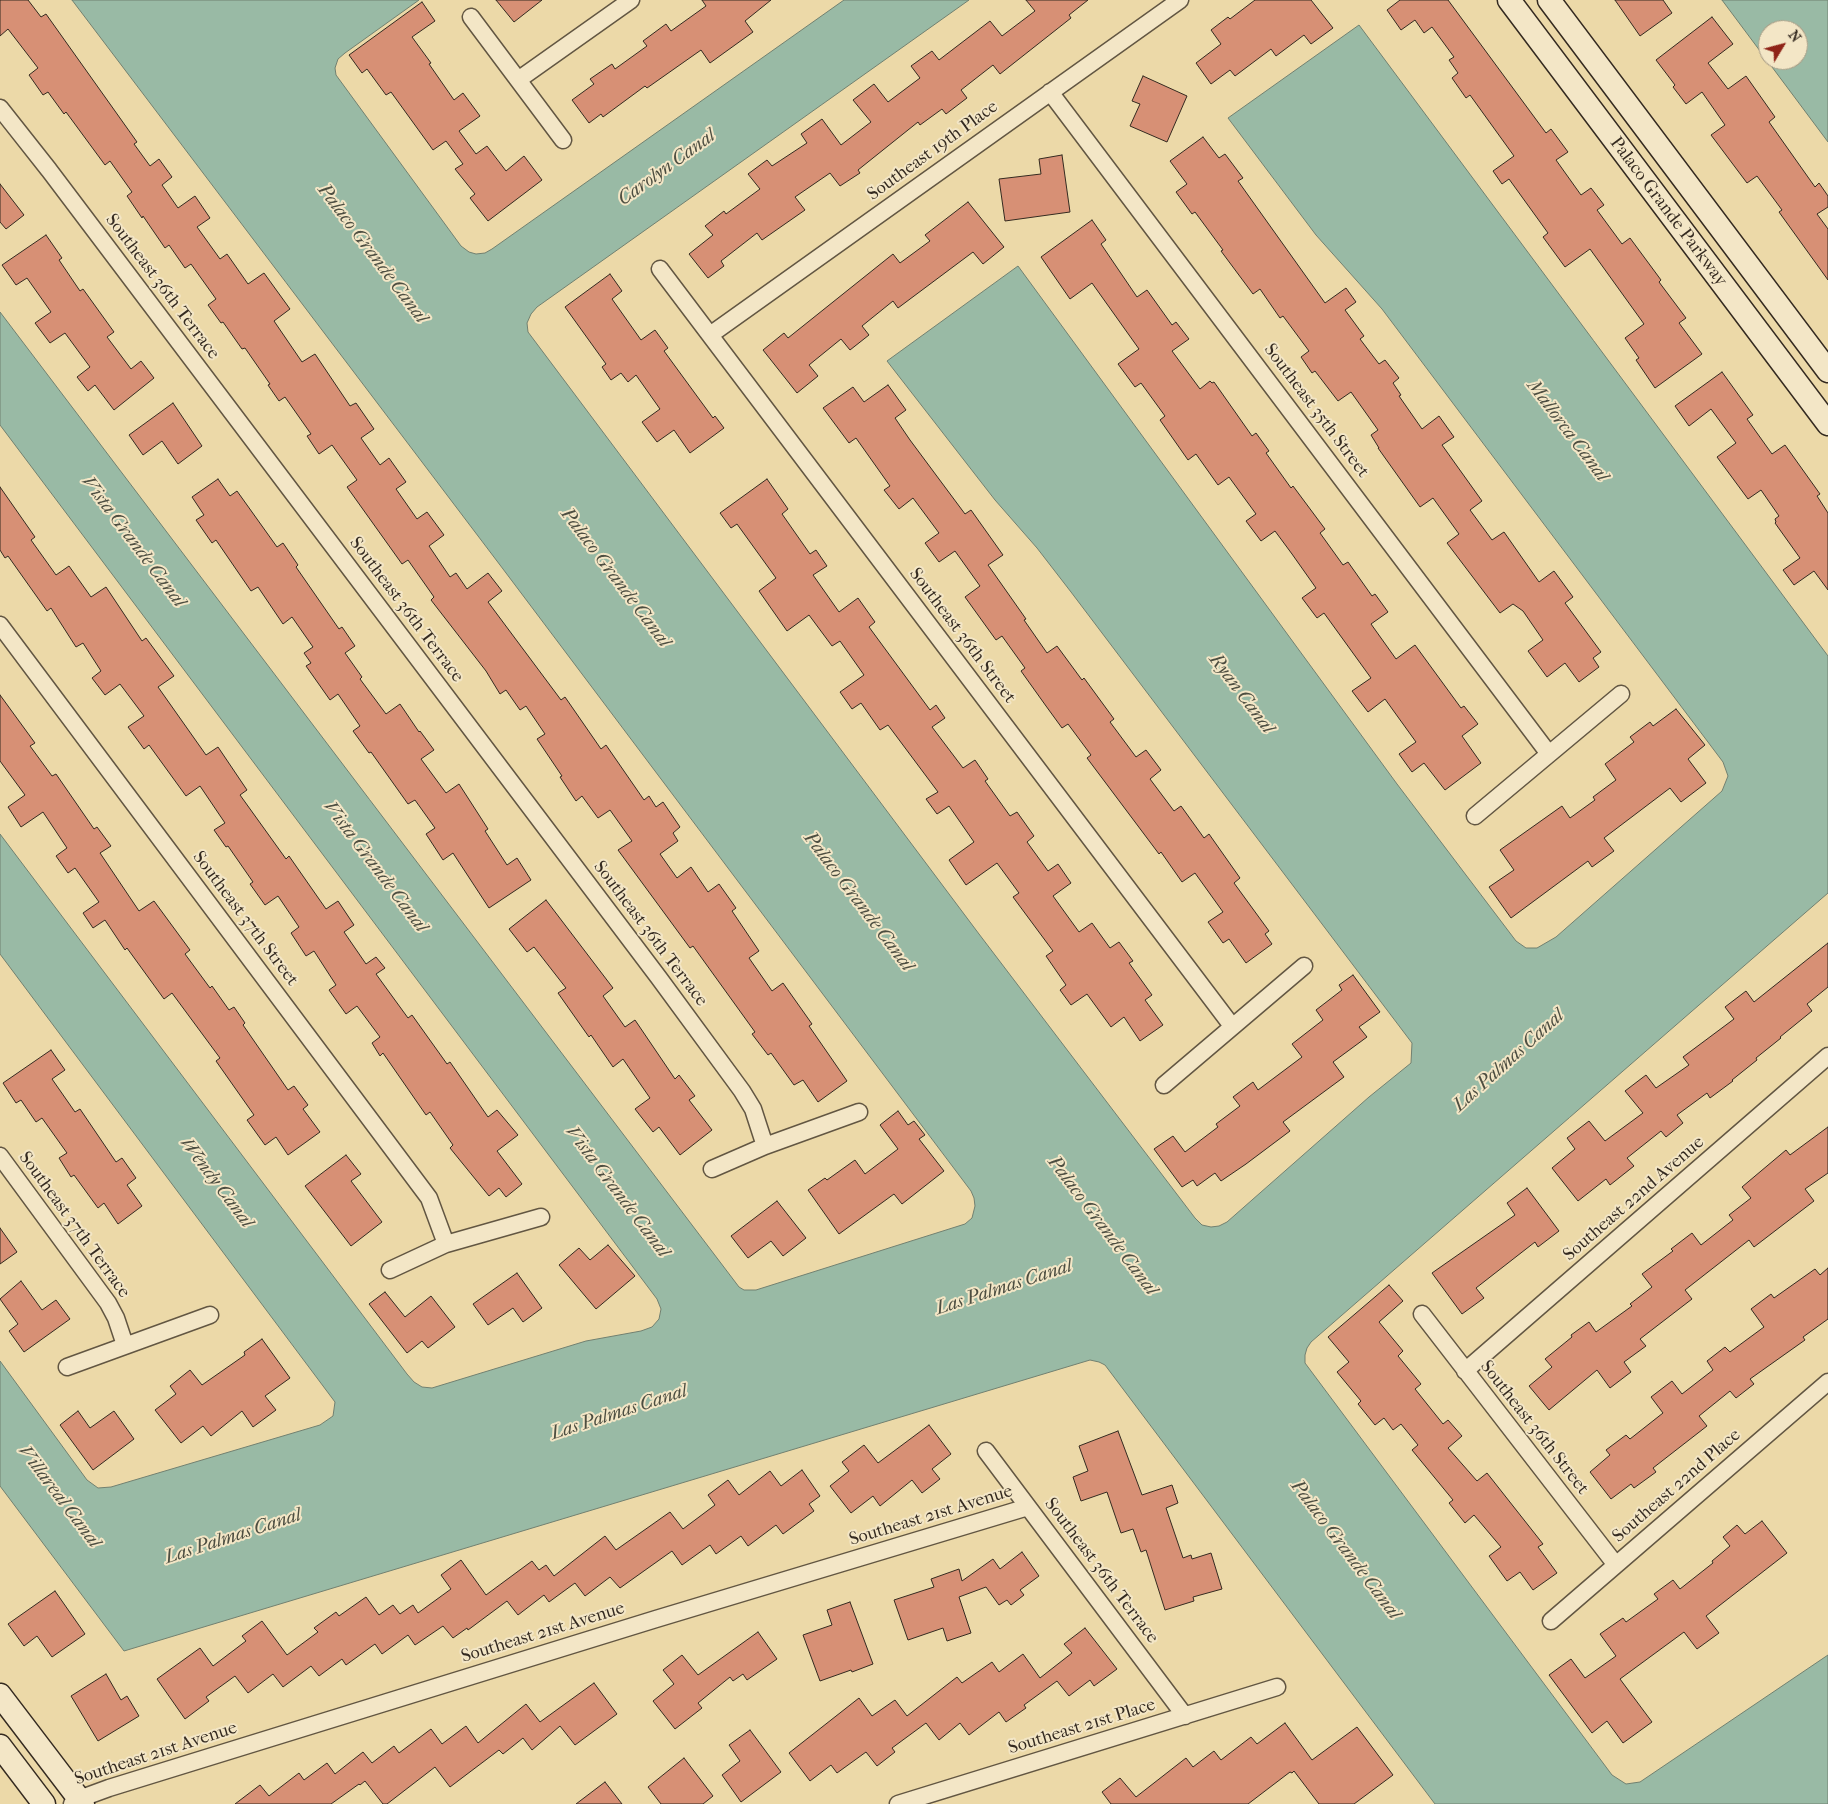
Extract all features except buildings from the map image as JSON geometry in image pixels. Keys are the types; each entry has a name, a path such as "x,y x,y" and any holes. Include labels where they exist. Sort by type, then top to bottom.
{"street":[{"path":"518,80 631,0"},
{"name":"Southeast 19th Place","path":"710,335 1180,0"},
{"name":"Palaco Grande Parkway","path":"1508,0 1828,424"},
{"name":"Palaco Grande Parkway","path":"1550,0 1828,371"},
{"path":"470,17 564,140"},
{"name":"Southeast 35th Street","path":"1050,92 1549,754"},
{"name":"Southeast 36th Terrace","path":"1,112 49,170 742,1090 753,1109 765,1146"},
{"name":"Southeast 36th Street","path":"660,269 1232,1026"},
{"name":"Southeast 37th Street","path":"0,625 429,1198 446,1244"},
{"path":"1476,816 1621,694"},
{"path":"1164,1085 1304,966"},
{"name":"Southeast 22nd Avenue","path":"1466,1371 1828,1056"},
{"path":"712,1169 765,1146 859,1112"},
{"name":"Southeast 37th Terrace","path":"0,1156 104,1296 116,1318 125,1345"},
{"path":"390,1270 446,1244 541,1217"},
{"path":"67,1367 210,1314"},
{"name":"Southeast 36th Street","path":"1422,1314 1616,1565"},
{"name":"Southeast 22nd Place","path":"1552,1621 1828,1382"},
{"name":"Southeast 36th Terrace","path":"986,1451 1185,1716"},
{"name":"Southeast 21st Avenue","path":"78,1802 109,1788 656,1619 1028,1507"},
{"name":"Southeast 21st Place","path":"898,1804 1277,1687"},
{"path":"0,1695 78,1802"},
{"path":"0,1746 44,1804"}],"water":[{"path":"72,0 419,0 338,59 335,68 336,75 461,246 469,252 476,254 485,253 492,249 844,0 969,0 537,307 527,323 528,332 979,934 1195,1218 1202,1225 1211,1227 1227,1222 1369,1097 1411,1063 1412,1043 1071,592 1037,548 995,500 887,361 1018,266 1397,784 1516,941 1526,948 1537,948 1556,937 1722,791 1728,776 1723,762 1382,309 1316,235 1228,118 1359,25 1828,656 1828,893 1311,1342 1305,1355 1305,1363 1612,1775 1626,1784 1640,1782 1828,1655 1828,1804 1435,1804 1105,1365 1090,1360 124,1651 0,1486 0,1361 87,1480 98,1488 111,1487 320,1425 333,1416 335,1402 0,954 0,834 414,1382 422,1387 432,1388 586,1341 641,1331 652,1327 659,1319 661,1309 657,1299 0,425 0,312 739,1287 744,1290 756,1290 965,1224 972,1218 975,1206 971,1191"},
{"path":"1722,0 1828,0 1828,142 1774,70 1808,70 1808,20 1758,20 1758,48"}],"water label":[{"name":"Carolyn Canal","path":"667,168"},
{"name":"Palaco Grande Canal","path":"372,254"},
{"name":"Mallorca Canal","path":"1567,431"},
{"name":"Vista Grande Canal","path":"133,542"},
{"name":"Palaco Grande Canal","path":"615,578"},
{"name":"Ryan Canal","path":"1241,694"},
{"name":"Vista Grande Canal","path":"375,867"},
{"name":"Palaco Grande Canal","path":"858,902"},
{"name":"Las Palmas Canal","path":"1509,1061"},
{"name":"Wendy Canal","path":"216,1183"},
{"name":"Vista Grande Canal","path":"617,1192"},
{"name":"Palaco Grande Canal","path":"1102,1226"},
{"name":"Las Palmas Canal","path":"1004,1288"},
{"name":"Las Palmas Canal","path":"619,1413"},
{"name":"Villareal Canal","path":"59,1497"},
{"name":"Las Palmas Canal","path":"233,1537"},
{"name":"Palaco Grande Canal","path":"1345,1550"}]}
